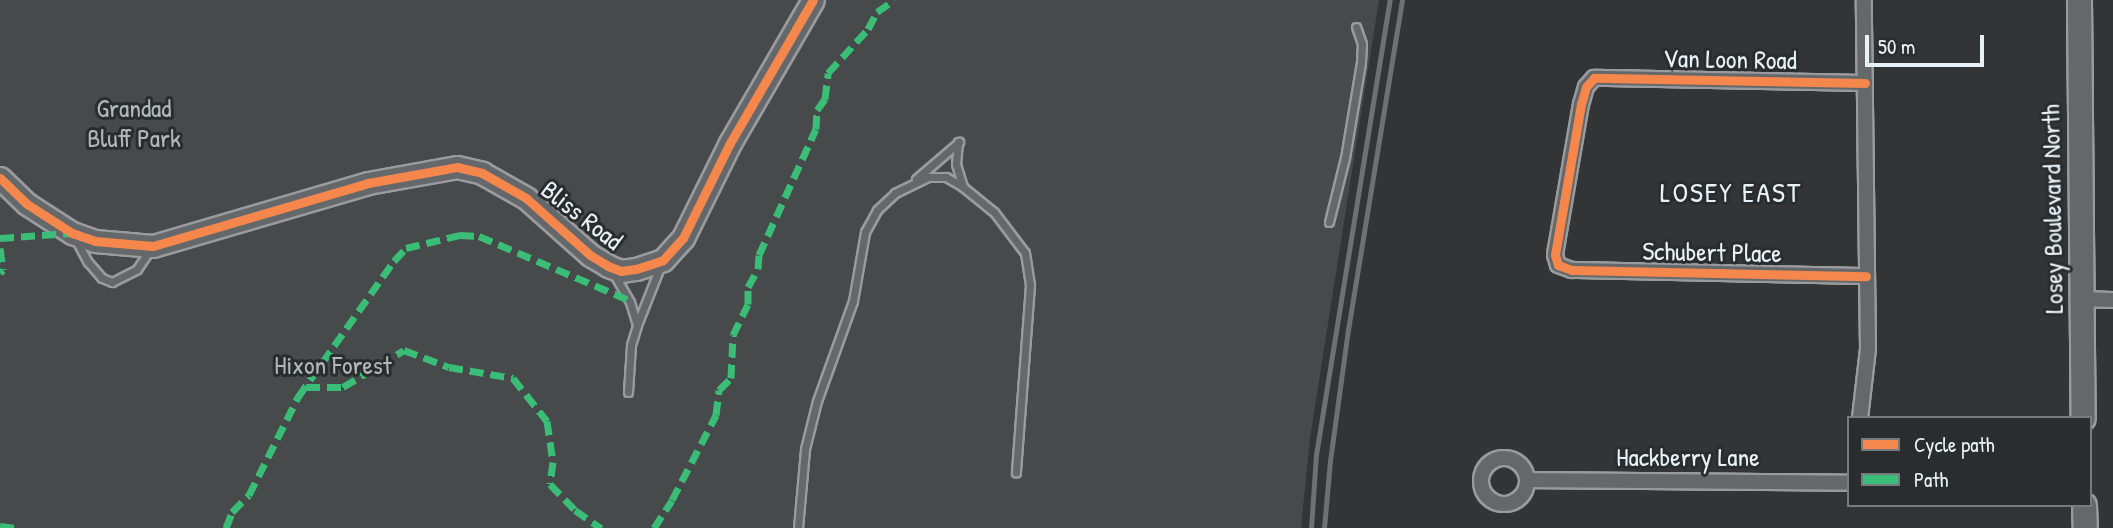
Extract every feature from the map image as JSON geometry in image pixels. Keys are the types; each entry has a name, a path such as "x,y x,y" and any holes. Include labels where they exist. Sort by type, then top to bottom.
{"main road":[{"name":"Losey Boulevard North","path":"2078,0 2082,416"},
{"path":"2084,507 2085,528"}],"street":[{"path":"663,260 683,238 730,143 813,0"},
{"path":"1860,416 1867,376 1864,0"},
{"name":"Van Loon Road","path":"1558,265 1555,255 1581,104 1586,87 1594,79 1865,83"},
{"name":"Bliss Road","path":"0,178 27,204 72,233 95,242 153,246 368,183 457,167 482,173 526,198 590,255 608,266 629,270 663,260"},
{"name":"Schubert Place","path":"1558,265 1572,270 1866,276"},
{"path":"2081,299 2113,300"},
{"name":"Hackberry Lane","path":"1527,480 1847,480"}],"lane":[{"path":"1329,222 1345,158 1362,52 1356,27"},
{"path":"798,528 805,449 817,401 853,301 865,232 877,210 959,142 956,164 963,187"},
{"path":"913,182 946,177 963,187 994,212 1025,253 1029,267 1016,472"},
{"path":"72,233 88,262 102,278 112,282 137,269 153,246"},
{"path":"628,392 631,345 663,260"},
{"path":"608,266 630,302 637,325"}],"green space":[{"path":"0,0 1379,0 1310,438 1301,528 0,528"}],"railway":[{"path":"1311,528 1316,455 1390,0"},
{"path":"1324,528 1330,461 1348,330 1402,0"}],"marked path":[{"path":"654,528 672,500 716,415 719,390 731,378 733,335 748,304 748,287 758,269 759,255 816,129 817,110 825,99 828,73 868,29 877,12 894,0"},
{"path":"0,238 70,233"},
{"path":"226,528 232,512 249,495 298,397 406,248 460,235 479,236 629,300"},
{"path":"0,248 3,270 0,273"},
{"path":"306,387 343,387 404,350 449,367 513,378 547,421 553,462 550,484 575,510 601,528"},
{"path":"0,526 16,528"}],"cycle path":[{"path":"0,178 27,204 72,233 95,241 153,246 368,183 457,167 482,173 526,198 590,255 608,266 621,271 636,269 663,260 683,238 730,143 813,0"},
{"path":"1865,83 1594,78 1586,87 1581,104 1555,255 1558,265 1572,270 1866,276"}],"district":[{"name":"LOSEY EAST","path":"1731,192"}],"park label":[{"name":"Grandad Bluff Park","path":"134,123"},
{"name":"Hixon Forest","path":"333,365"}]}
